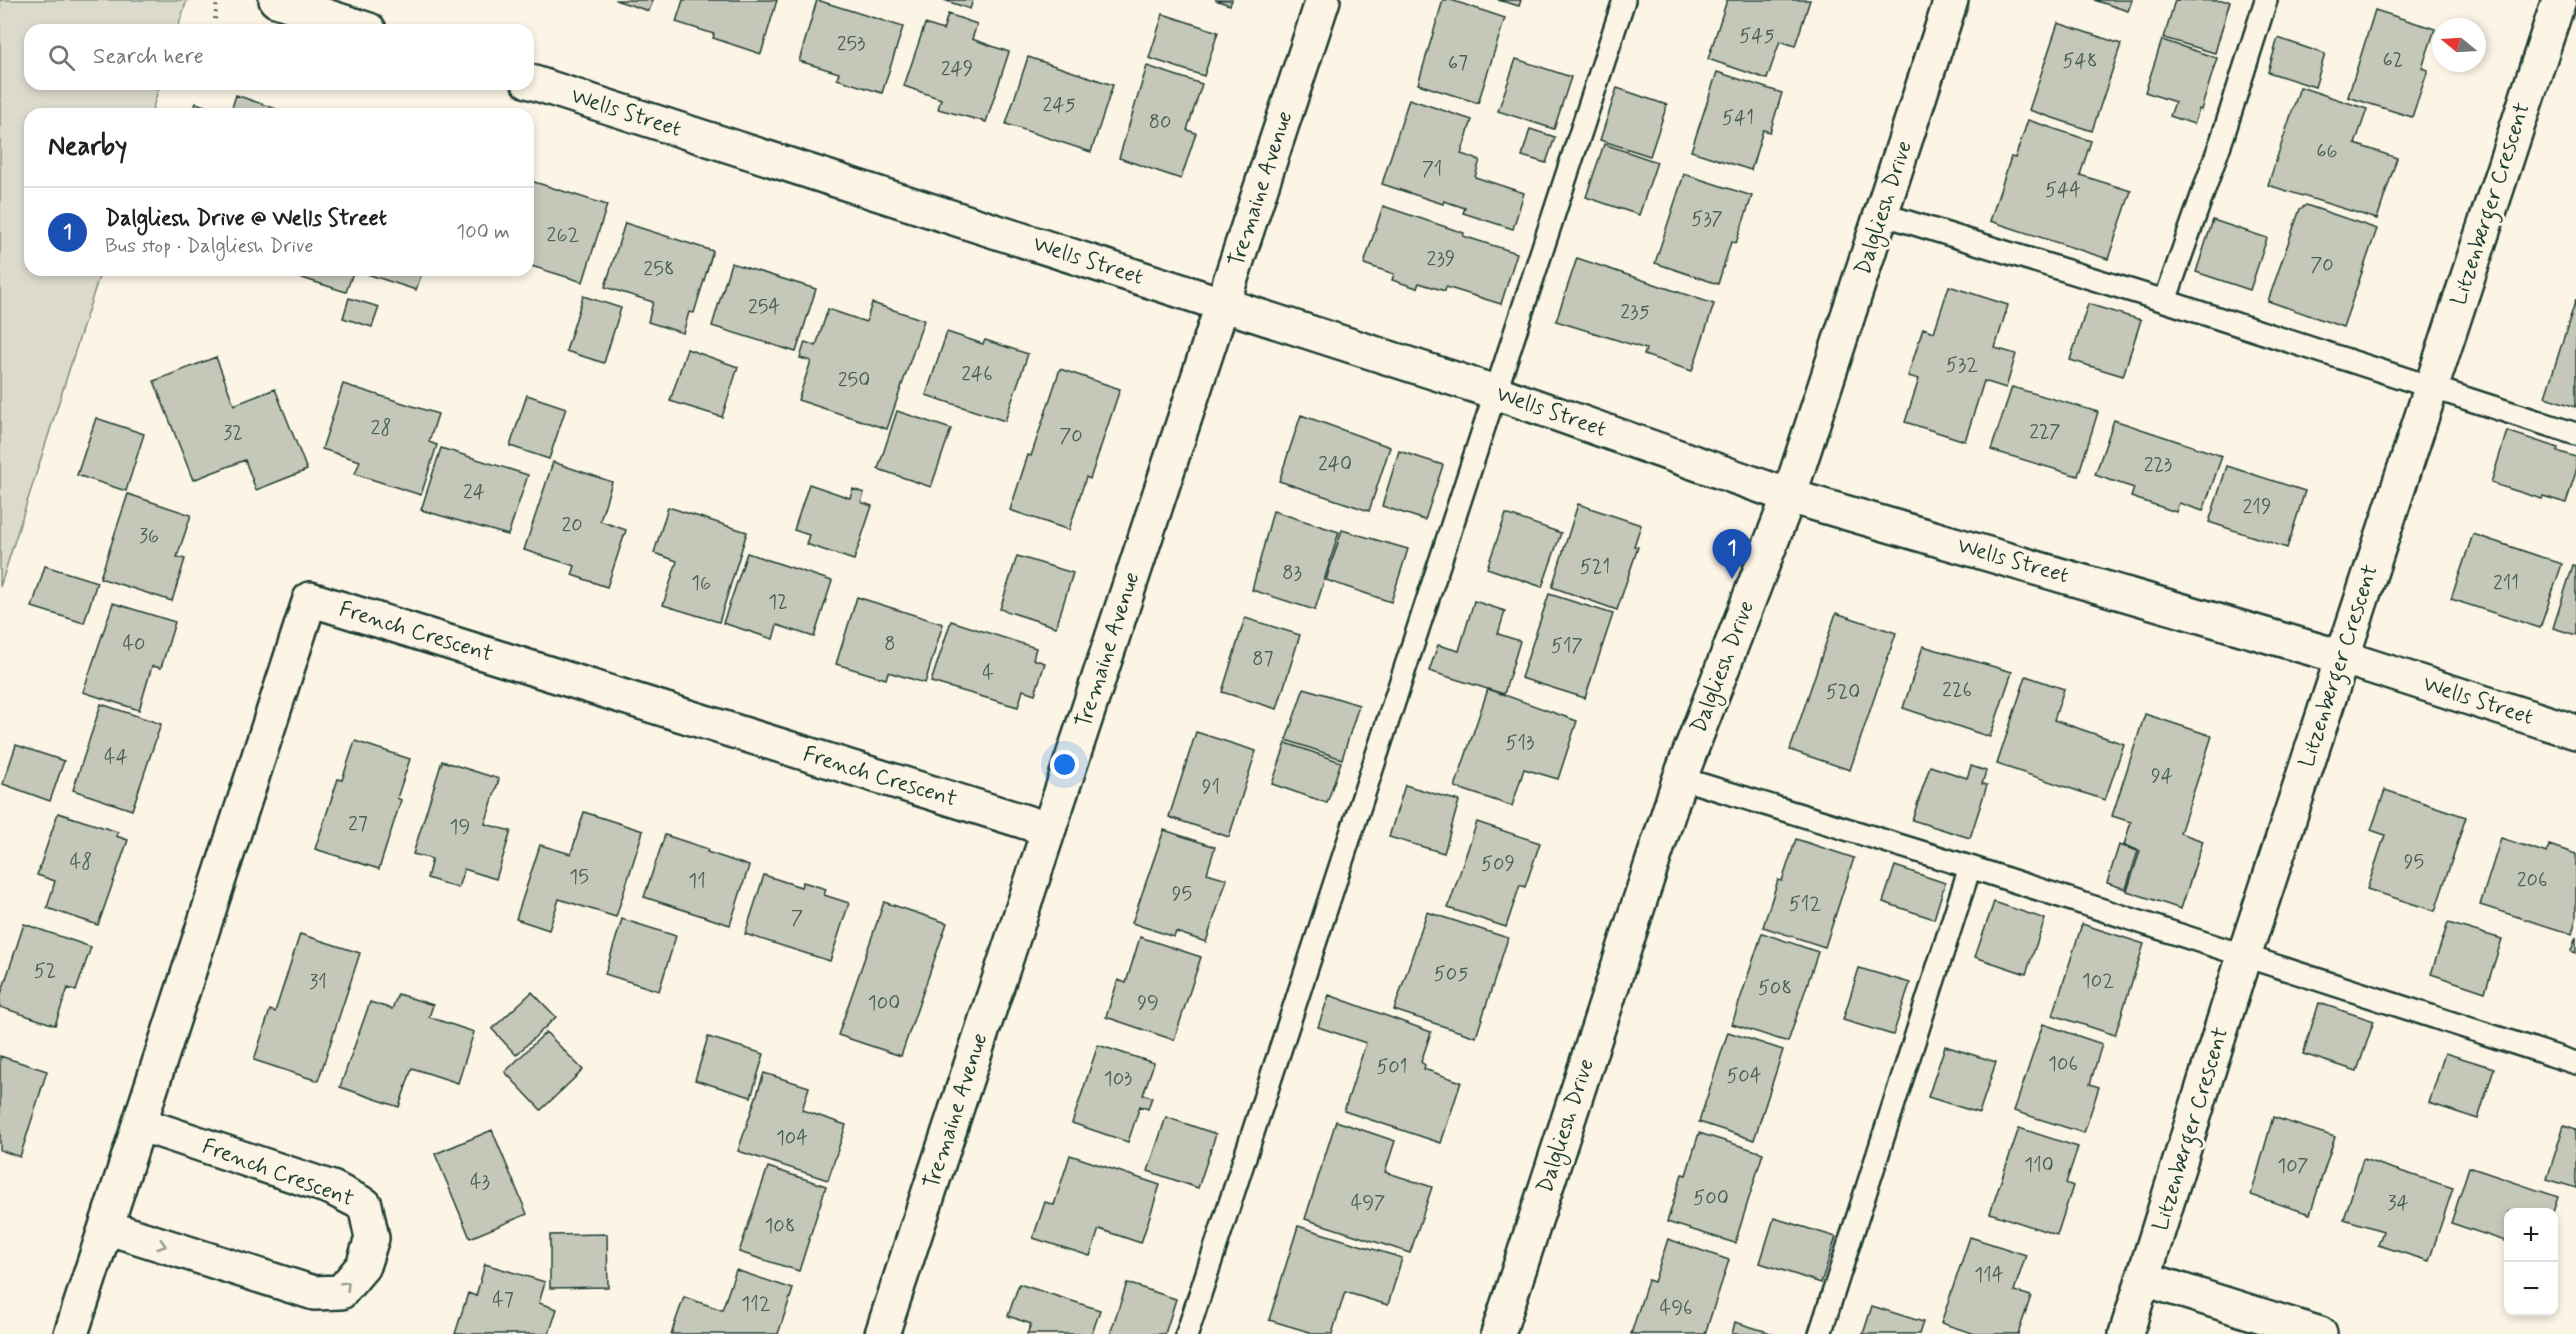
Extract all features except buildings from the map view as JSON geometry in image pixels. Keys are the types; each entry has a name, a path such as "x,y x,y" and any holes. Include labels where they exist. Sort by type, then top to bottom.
{"street":[{"path":"276,0 350,24"},
{"name":"Tremaine Avenue","path":"882,1334 1323,0"},
{"name":"Dalgliesh Drive","path":"1498,1334 1680,778 1790,496 1951,0"},
{"name":"Litzenberger Crescent","path":"2126,1334 2244,956 2341,657 2559,0"},
{"name":"Wells Street","path":"534,83 1495,392 1790,496 2341,657 2576,732"},
{"name":"French Crescent","path":"71,1334 310,598 1048,830"},
{"name":"French Crescent","path":"106,1227 314,1293 341,1292 363,1266 366,1257 372,1238 365,1205 332,1188 140,1124"},
{"path":"2145,1279 2319,1334"}],"lane":[{"path":"1187,1334 1624,0"},
{"path":"2165,301 2223,136 2266,0"},
{"path":"1882,214 2165,301 2576,434"},
{"path":"1680,778 1970,867 2576,1063"},
{"path":"1820,1334 1970,867"}],"path":[{"path":"215,20 217,0"}],"shaded area":[{"path":"0,0 187,0 179,24 24,24 24,90 158,90 153,108 24,108 24,276 99,276 0,587"}],"place":[{"name":"Dalgliesh Drive @ Wells Street","path":"1732,579"}]}
